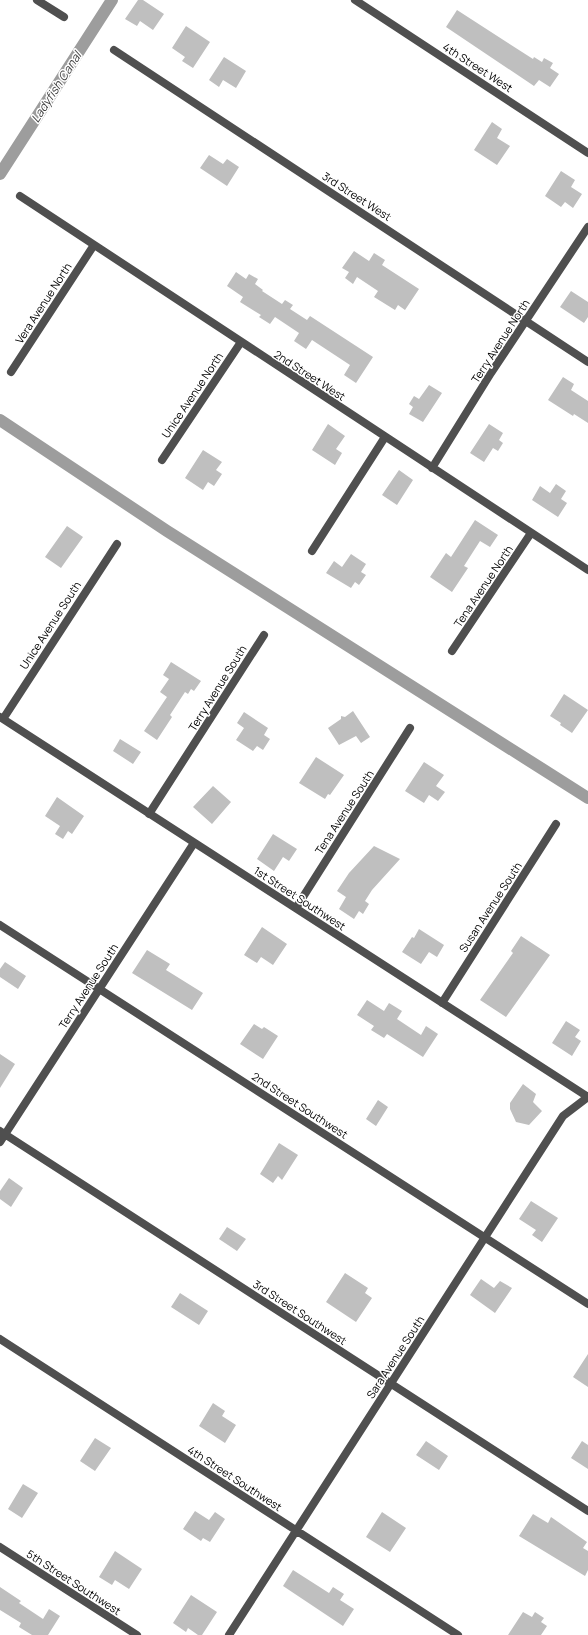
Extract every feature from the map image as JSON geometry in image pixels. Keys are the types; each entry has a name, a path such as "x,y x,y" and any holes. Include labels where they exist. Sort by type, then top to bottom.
{"street":[{"path":"37,0 64,17"},
{"name":"4th Street West","path":"355,0 588,153"},
{"name":"3rd Street West","path":"114,50 588,362"},
{"name":"2nd Street West","path":"20,196 588,570"},
{"name":"Terry Avenue North","path":"432,468 588,227"},
{"name":"Vera Avenue North","path":"11,372 94,245"},
{"name":"Unice Avenue North","path":"162,460 241,342"},
{"path":"312,551 385,437"},
{"name":"Tena Avenue North","path":"452,651 531,533"},
{"name":"Unice Avenue South","path":"2,718 117,544"},
{"name":"Terry Avenue South","path":"149,814 264,635"},
{"name":"1st Street Southwest","path":"2,718 588,1097"},
{"name":"Tena Avenue South","path":"296,908 410,728"},
{"name":"Susan Avenue South","path":"442,1003 556,824"},
{"name":"Terry Avenue South","path":"0,1142 2,1133 99,989 194,843"},
{"name":"2nd Street Southwest","path":"0,925 588,1304"},
{"name":"Sara Avenue South","path":"229,1635 563,1116 588,1097"},
{"name":"3rd Street Southwest","path":"2,1133 588,1511"},
{"name":"4th Street Southwest","path":"0,1339 458,1635"},
{"name":"5th Street Southwest","path":"0,1547 137,1635"}],"building":[{"path":"138,0 143,0 164,14 153,30 140,21 137,26 125,19"},
{"path":"457,10 533,59 534,57 542,62 544,58 553,63 550,68 559,74 550,87 539,80 534,86 446,27"},
{"path":"186,26 210,42 193,68 182,61 185,57 172,48"},
{"path":"224,57 246,71 236,88 223,80 219,87 209,80"},
{"path":"492,122 502,129 497,138 510,146 497,165 474,150"},
{"path":"209,155 223,164 227,159 239,167 227,186 200,168"},
{"path":"561,171 575,180 571,187 582,194 573,208 565,202 561,207 545,196"},
{"path":"354,251 369,261 374,253 385,260 382,265 419,289 405,310 398,305 395,310 374,297 378,291 357,277 353,284 345,278 349,272 342,268"},
{"path":"236,272 246,279 249,274 258,279 255,284 263,290 262,291 282,304 285,300 293,305 290,309 307,320 310,316 373,357 356,383 344,375 350,365 312,340 306,349 294,341 299,333 275,317 270,324 259,317 261,315 240,302 243,297 227,286"},
{"path":"571,291 588,302 588,317 584,323 560,307"},
{"path":"563,377 574,384 571,390 588,401 588,423 574,414 573,416 548,400"},
{"path":"429,385 442,393 423,422 409,414 413,407 409,404 414,396 419,399"},
{"path":"328,424 345,436 336,449 342,453 335,465 312,450"},
{"path":"489,424 503,433 499,440 503,443 498,451 493,448 484,462 470,453"},
{"path":"203,450 222,462 216,470 222,474 214,486 208,482 203,490 185,478"},
{"path":"399,470 413,480 397,505 382,495"},
{"path":"556,484 566,491 561,499 567,503 558,517 532,500 540,486 550,493"},
{"path":"475,520 498,535 490,547 480,541 464,566 468,568 452,592 430,577 446,553 451,557"},
{"path":"67,526 83,537 61,568 45,557"},
{"path":"351,554 366,564 361,572 366,575 359,585 355,582 351,588 326,573 334,561 342,567"},
{"path":"171,662 201,681 194,691 191,689 188,694 185,692 170,715 172,717 157,740 144,731 167,697 160,692 169,679 163,675"},
{"path":"564,694 588,710 572,733 550,716"},
{"path":"353,711 370,737 361,743 356,736 339,745 328,728 341,719 341,716 345,717"},
{"path":"244,712 268,728 264,735 270,739 263,750 257,746 253,751 236,740 244,728 237,723"},
{"path":"120,739 141,752 133,764 113,751"},
{"path":"316,757 344,775 330,795 328,794 325,799 299,783"},
{"path":"424,762 444,775 436,786 445,792 438,801 429,795 424,803 405,791"},
{"path":"213,786 231,802 212,824 193,807"},
{"path":"57,797 84,816 72,834 68,831 63,839 55,834 60,826 45,816"},
{"path":"273,834 297,849 289,861 283,857 274,871 257,859"},
{"path":"374,846 400,859 372,890 365,901 369,904 363,914 359,911 354,919 339,909 346,897 337,891 349,873"},
{"path":"262,927 287,944 273,965 261,957 257,963 244,955"},
{"path":"419,929 444,945 437,957 429,952 421,964 402,952 412,937 414,938"},
{"path":"521,936 550,955 506,1017 480,1000 513,953 511,951"},
{"path":"147,950 170,964 166,970 203,993 192,1010 132,973"},
{"path":"5,962 26,976 18,989 0,977 0,969"},
{"path":"367,1000 384,1011 389,1003 402,1011 397,1019 421,1035 426,1026 438,1034 423,1057 387,1034 384,1038 371,1030 374,1026 357,1015"},
{"path":"566,1021 580,1030 575,1037 581,1041 572,1056 552,1043"},
{"path":"254,1024 262,1029 264,1027 278,1036 263,1059 240,1044"},
{"path":"0,1054 15,1064 0,1088"},
{"path":"523,1084 536,1094 533,1102 542,1111 529,1125 516,1122 510,1109 510,1103"},
{"path":"378,1100 388,1107 376,1126 366,1119"},
{"path":"279,1143 298,1155 282,1180 278,1176 273,1183 260,1174"},
{"path":"9,1178 23,1188 11,1207 0,1199 0,1191"},
{"path":"531,1201 558,1218 542,1242 532,1235 536,1230 519,1219"},
{"path":"227,1227 246,1239 237,1251 219,1239"},
{"path":"345,1273 368,1288 365,1293 372,1298 356,1322 326,1302"},
{"path":"481,1279 494,1288 500,1281 512,1288 495,1313 470,1295"},
{"path":"180,1293 208,1311 199,1325 171,1307"},
{"path":"588,1354 588,1387 573,1377"},
{"path":"213,1403 225,1411 222,1416 236,1425 225,1443 199,1426"},
{"path":"95,1438 111,1448 95,1471 80,1461"},
{"path":"426,1441 448,1456 439,1470 416,1455"},
{"path":"582,1441 588,1445 588,1469 571,1458"},
{"path":"23,1484 38,1493 22,1518 8,1509"},
{"path":"195,1511 209,1520 215,1512 225,1519 210,1542 203,1538 201,1541 183,1529"},
{"path":"382,1512 406,1528 390,1552 366,1537"},
{"path":"533,1514 548,1523 551,1517 587,1542 583,1548 588,1551 588,1570 585,1576 519,1536"},
{"path":"115,1551 142,1569 129,1589 115,1580 112,1585 99,1577"},
{"path":"293,1570 329,1593 333,1587 344,1594 340,1600 354,1609 343,1626 283,1586"},
{"path":"0,1587 21,1601 19,1603 43,1619 49,1609 60,1616 48,1635 32,1635 19,1627 21,1623 0,1610"},
{"path":"191,1595 217,1612 202,1635 198,1635 188,1628 186,1632 173,1623"},
{"path":"523,1612 532,1617 535,1612 544,1618 541,1622 547,1626 541,1635 508,1635"}],"waterway":[{"name":"Ladyfish Canal","path":"0,174 112,0"},
{"path":"0,420 167,531 588,798"}]}
